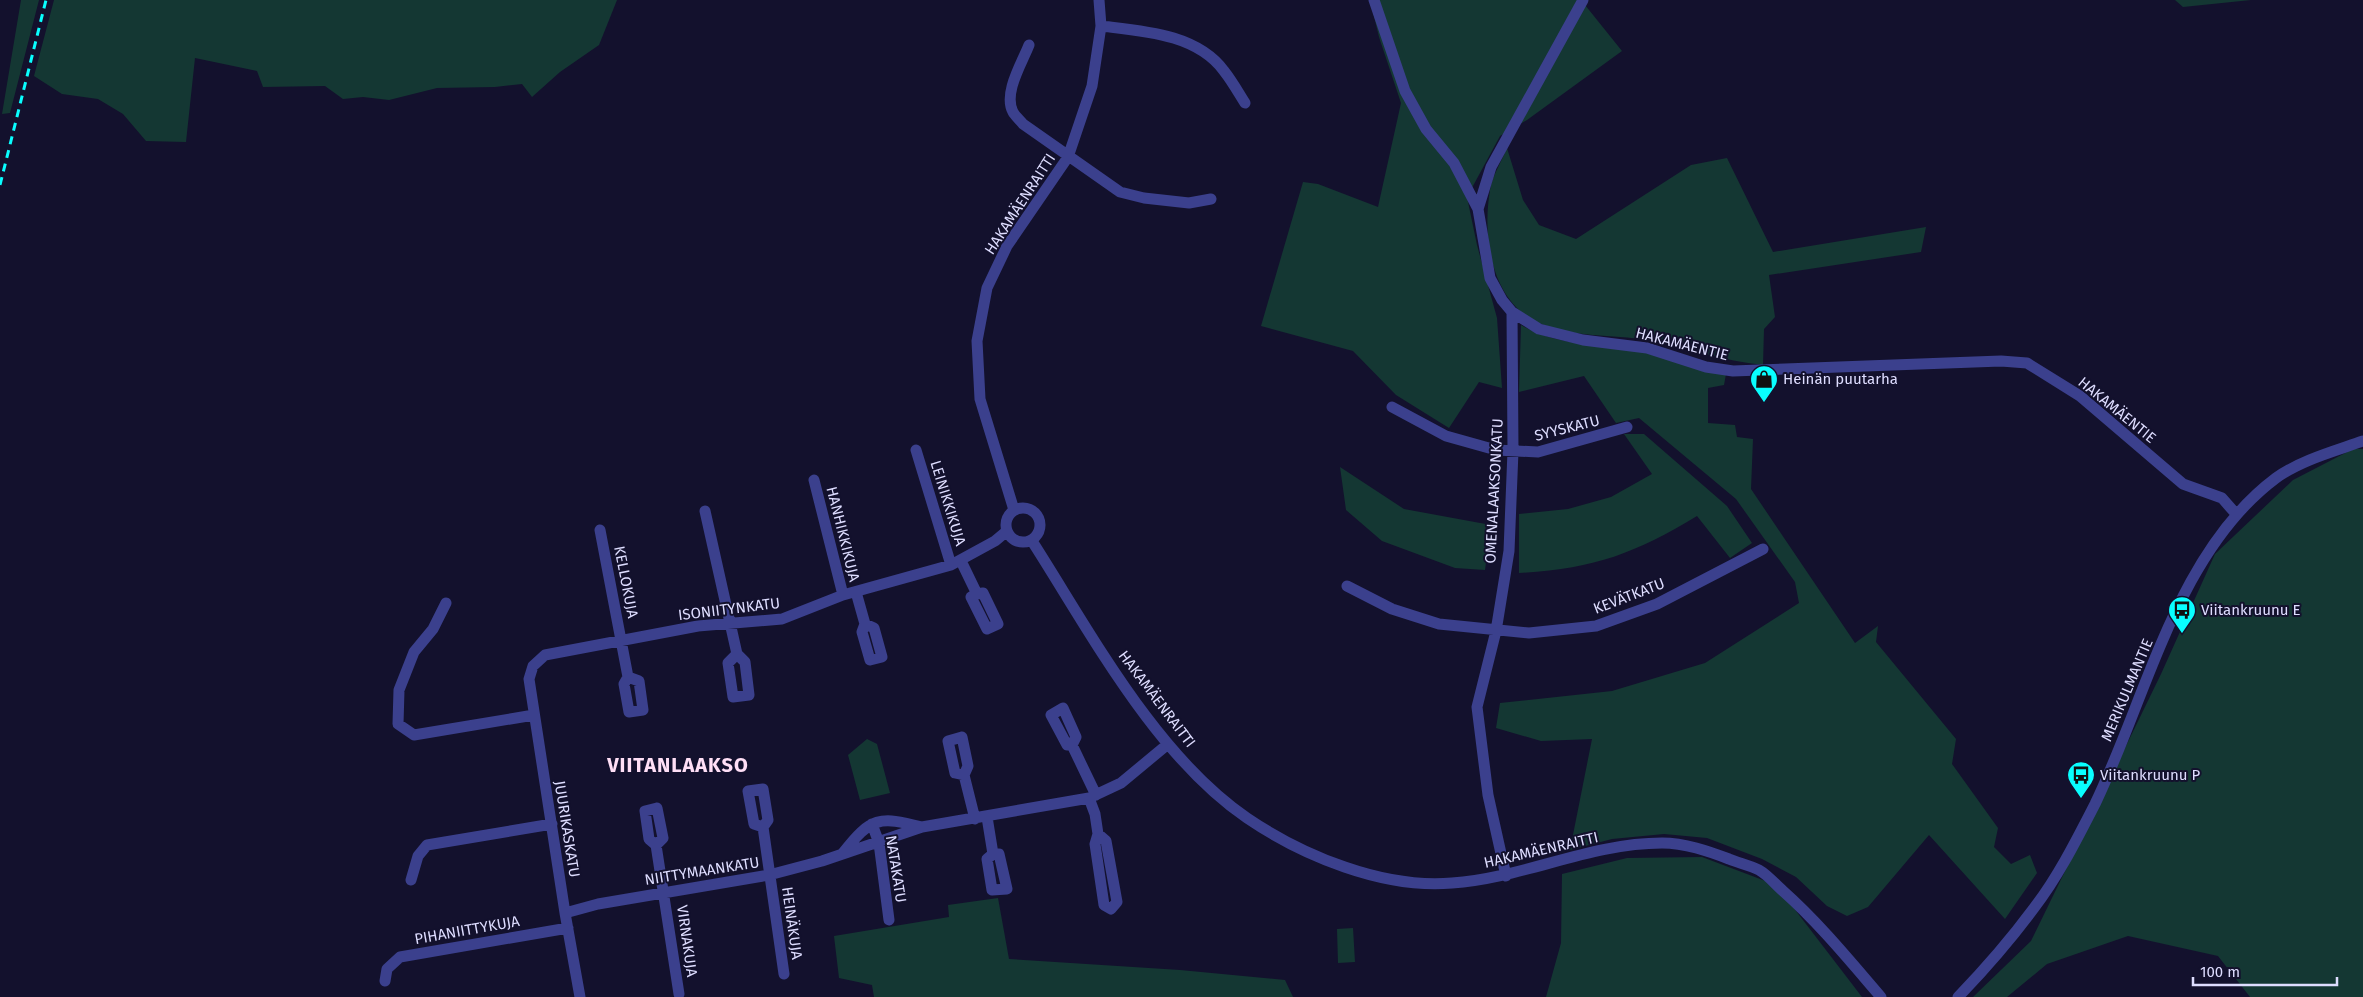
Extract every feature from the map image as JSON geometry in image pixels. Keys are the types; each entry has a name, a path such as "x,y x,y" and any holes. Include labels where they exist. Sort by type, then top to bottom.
{"street":[{"name":"HAKAMÄENRAITTI","path":"1014,510 980,399 978,341 987,288 1007,246 1068,156 1092,86 1101,26 1099,0"},
{"path":"1374,0 1405,91 1426,129 1454,163 1478,209"},
{"name":"HAKAMÄENTIE","path":"1583,0 1491,167 1478,209 1490,278 1502,300 1512,312 1539,330 1583,340 1647,348 1706,367 1733,371 1991,361 2027,363 2080,396 2183,484 2222,498 2236,514"},
{"path":"1101,26 1177,39 1209,55 1224,70 1245,103"},
{"path":"1029,45 1012,86 1013,112 1023,124 1120,192 1144,198 1188,203 1211,199"},
{"name":"OMENALAAKSONKATU","path":"1506,876 1488,796 1477,708 1496,631 1509,550 1513,451 1512,312"},
{"name":"SYYSKATU","path":"1392,408 1446,436 1496,450 1538,452 1627,427"},
{"name":"MERIKULMANTIE","path":"1958,997 2035,907 2059,869 2095,803 2184,594 2208,552 2236,514 2277,477 2319,457 2363,442"},
{"name":"LEINIKKIKUJA","path":"916,450 956,563 977,594"},
{"name":"HANHIKKIKUJA","path":"814,480 843,595"},
{"path":"1030,509 1039,516 1041,521 1039,532 1032,540 1026,542 1015,540 1007,531 1007,519 1014,510 1030,509"},
{"path":"705,511 737,654"},
{"name":"KELLOKUJA","path":"600,530 628,677"},
{"name":"ISONIITYNKATU","path":"533,666 545,655 622,640 698,626 731,625 782,619 843,595 956,563 995,541 1007,531"},
{"name":"HAKAMÄENRAITTI","path":"1032,540 1127,688 1168,744 1223,800 1275,836 1311,854 1355,870 1420,883 1451,884 1506,876 1618,847 1663,843 1704,849 1759,871 1806,911 1881,997"},
{"name":"KEVÄTKATU","path":"1347,586 1392,609 1439,624 1529,633 1596,626 1657,604 1763,549"},
{"path":"856,592 865,624"},
{"path":"446,603 433,629 414,652 399,690 398,724 414,736 534,715"},
{"name":"JUURIKASKATU","path":"533,666 529,678 534,715 580,997"},
{"name":"NIITTYMAANKATU","path":"565,912 665,892 769,876 922,827 981,818 1092,796 1121,782 1168,744"},
{"path":"1072,745 1092,796 1098,834 1095,844 1104,905 1111,909 1117,902 1112,873 1106,841 1098,834"},
{"path":"964,775 993,854"},
{"name":"NIITTYMAANKATU","path":"872,824 884,819 922,827"},
{"path":"411,880 418,856 427,846 552,824"},
{"path":"843,853 855,837 872,824"},
{"name":"NATAKATU","path":"872,824 879,842 889,920"},
{"name":"HEINÄKUJA","path":"764,827 769,876 784,974"},
{"name":"VIRNAKUJA","path":"656,845 680,994"},
{"path":"1099,874 1112,873"},
{"name":"PIHANIITTYKUJA","path":"385,981 387,969 400,957 568,928"}],"green space":[{"path":"21,0 39,0 10,113 2,114"},
{"path":"54,0 617,0 599,45 560,72 532,97 522,84 495,87 437,88 389,100 363,97 343,99 325,86 263,87 257,71 195,58 186,142 146,141 123,114 98,99 62,94 34,76"},
{"path":"1370,0 1581,0 1622,51 1527,120 1500,136 1467,197 1477,245 1497,318 1502,388 1479,382 1449,428 1396,395 1353,351 1261,326 1303,182 1318,184 1378,207 1401,103 1379,37"},
{"path":"2175,0 2251,0 2183,7"},
{"path":"1507,148 1523,200 1539,225 1576,239 1691,165 1727,158 1773,252 1926,227 1921,252 1769,275 1775,317 1764,329 1763,365 1648,340 1579,333 1552,328 1539,323 1523,313 1510,300 1500,284 1489,247 1488,208 1490,190"},
{"path":"1521,325 1536,332 1567,341 1648,353 1726,374 1724,385 1708,388 1708,423 1735,425 1737,437 1753,439 1751,489 1855,643 1878,626 1876,642 1956,739 1952,764 1998,828 1994,847 2011,864 2030,855 2037,873 2005,919 1929,835 1868,907 1847,916 1827,906 1796,877 1762,859 1707,838 1664,834 1612,839 1570,850 1592,739 1541,741 1496,728 1500,703 1612,691 1705,663 1799,603 1795,582 1736,499 1639,418 1616,423 1584,376 1519,392"},
{"path":"1624,434 1644,434 1727,506 1752,543 1730,558 1697,516 1633,550 1612,557 1569,568 1519,573 1519,514 1568,509 1611,497 1652,474"},
{"path":"2353,449 2363,449 2363,997 2250,997 2218,956 2128,936 2047,964 2007,997 1973,997 2031,941 2161,674 2215,554 2293,480"},
{"path":"1340,467 1404,509 1491,525 1485,570 1455,568 1382,541 1346,510"},
{"path":"867,739 877,744 890,793 860,800 848,755"},
{"path":"1702,857 1776,885 1862,997 1546,997 1561,943 1562,874 1627,858"},
{"path":"998,898 1009,959 1180,970 1285,980 1293,997 874,997 872,985 839,978 834,936 949,917 948,905"},
{"path":"1353,928 1355,962 1338,963 1337,929"}],"railway":[{"path":"0,185 46,0"}],"place":[{"name":"Heinän puutarha","path":"1764,403"},
{"name":"Viitankruunu E","path":"2182,634"},
{"name":"Viitankruunu P","path":"2081,799"}],"district":[{"name":"VIITANLAAKSO","path":"678,765"}]}
